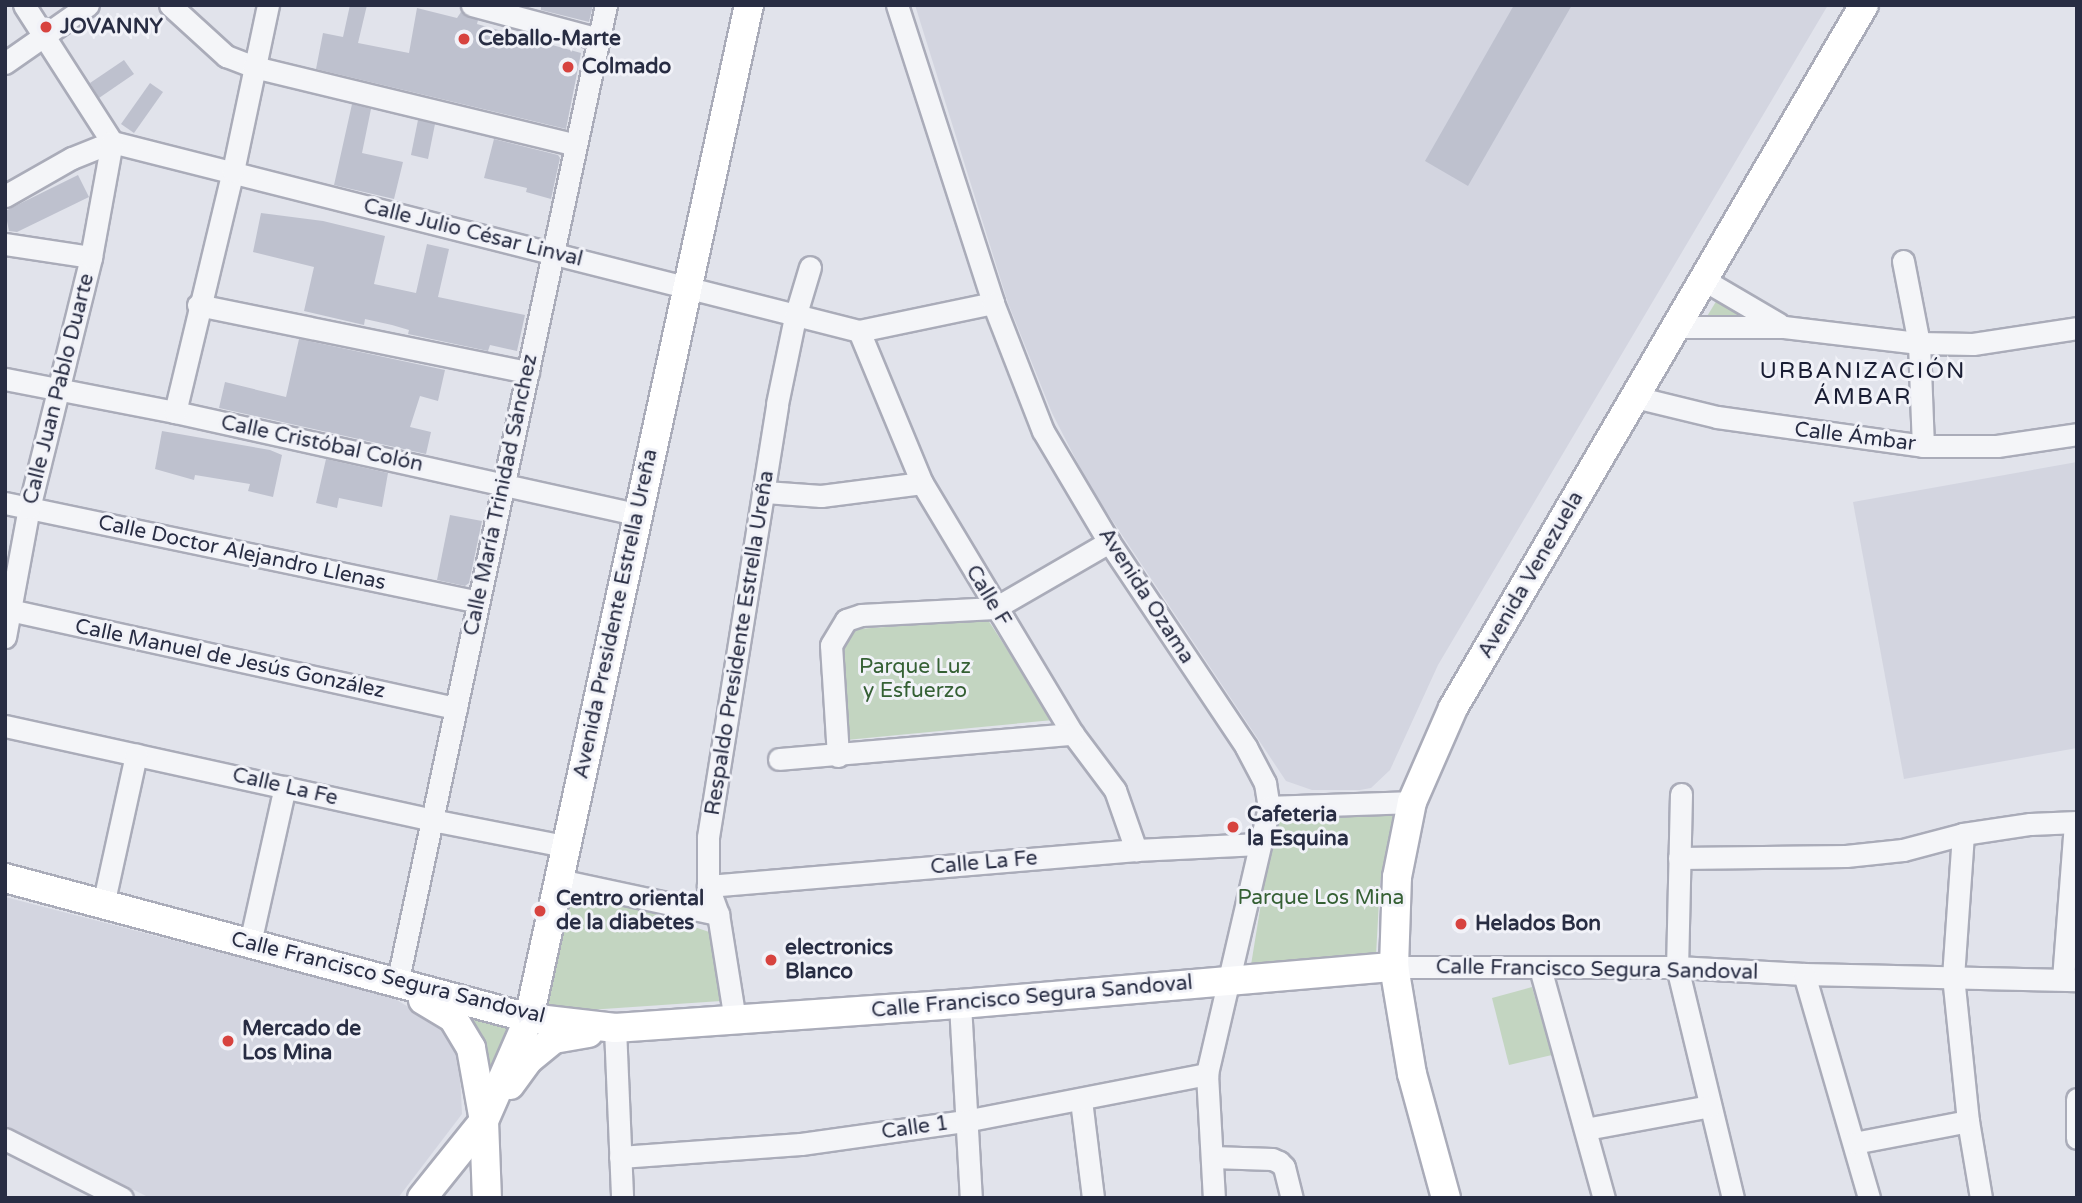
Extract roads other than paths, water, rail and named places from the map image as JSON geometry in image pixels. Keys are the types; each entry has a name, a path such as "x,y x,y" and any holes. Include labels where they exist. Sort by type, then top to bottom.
{"main road":[{"name":"Avenida Presidente Estrella Ureña","path":"422,1198 484,1121 529,1018 749,5"},
{"name":"Avenida Venezuela","path":"1446,1198 1412,1074 1394,967 1397,877 1412,802 1453,709 1864,5"},
{"name":"Calle Francisco Segura Sandoval","path":"5,878 529,1018 615,1028 960,1004 1394,967"},
{"path":"397,984 453,1018 471,1048 484,1121 487,1198"},
{"path":"484,1121 528,1060 554,1039 615,1028"}],"street":[{"path":"5,196 72,158 112,142 24,5"},
{"path":"5,62 89,5"},
{"path":"170,5 226,56 254,67 576,145"},
{"path":"175,412 198,305 233,171 268,5"},
{"path":"472,5 599,38"},
{"name":"Calle María Trinidad Sánchez","path":"397,984 606,5"},
{"name":"Avenida Ozama","path":"897,5 993,303 1043,431 1109,542 1246,747 1265,783 1269,807 1208,1074 1214,1198"},
{"name":"Calle Julio César Linval","path":"112,142 687,286 795,317 859,331 993,303"},
{"name":"Calle Juan Pablo Duarte","path":"5,637 29,508 91,257 112,142"},
{"path":"5,244 91,257"},
{"path":"1903,261 1919,343 1923,446"},
{"name":"Respaldo Presidente Estrella Ureña","path":"735,1020 718,914 708,886 708,837 777,404 795,317 810,267"},
{"path":"1704,280 1784,327"},
{"path":"198,305 528,372"},
{"path":"1676,327 1784,327 1919,343 1973,344 2077,328"},
{"name":"Calle F","path":"859,331 922,483 1073,734 1115,790 1136,850"},
{"name":"Calle Cristóbal Colón","path":"5,379 175,412 638,515"},
{"name":"Calle Ámbar","path":"1635,397 1717,417 1923,446 1997,446 2077,434"},
{"path":"765,492 821,496 922,483"},
{"name":"Calle Doctor Alejandro Llenas","path":"5,503 478,602"},
{"path":"838,756 831,645 846,620 861,615 995,608 1109,542"},
{"name":"Calle Manuel de Jesús González","path":"8,610 456,708"},
{"name":"Calle La Fe","path":"5,726 432,820 565,846"},
{"path":"779,758 838,756 1073,734"},
{"path":"103,905 136,754"},
{"path":"250,943 285,787"},
{"path":"1681,794 1677,967 1732,1198"},
{"path":"1269,807 1412,802"},
{"path":"1679,858 1846,856 1903,849 1963,834 2076,822 2070,980"},
{"path":"1963,834 1953,976 1968,1121 1981,1198"},
{"name":"Calle La Fe","path":"708,886 1136,850 1260,844"},
{"path":"559,880 718,914"},
{"name":"Calle Francisco Segura Sandoval","path":"1394,967 1677,967 1804,974 2070,980"},
{"path":"1540,968 1604,1198"},
{"path":"1804,974 1869,1198"},
{"path":"960,1004 971,1198"},
{"path":"615,1028 622,1198"},
{"name":"Calle 1","path":"620,1157 801,1144 965,1121 1208,1074"},
{"path":"2077,1099 2077,1138"},
{"path":"1081,1100 1093,1198"},
{"path":"1586,1129 1710,1106"},
{"path":"1854,1143 1968,1121"},
{"path":"5,1139 122,1198"},
{"path":"1212,1157 1272,1159 1279,1162 1284,1167 1292,1198"}],"place":[{"name":"JOVANNY","path":"46,27"},
{"name":"Ceballo-Marte","path":"464,39"},
{"name":"Colmado","path":"568,67"},
{"name":"Cafeteria la Esquina","path":"1233,827"},
{"name":"Centro oriental de la diabetes","path":"540,911"},
{"name":"Helados Bon","path":"1461,924"},
{"name":"electronics Blanco","path":"771,960"},
{"name":"Mercado de Los Mina","path":"228,1041"}],"district":[{"name":"URBANIZACIÓN ÁMBAR","path":"1863,384"}],"park label":[{"name":"Parque Luz y Esfuerzo","path":"915,679"},
{"name":"Parque Los Mina","path":"1321,898"}]}
